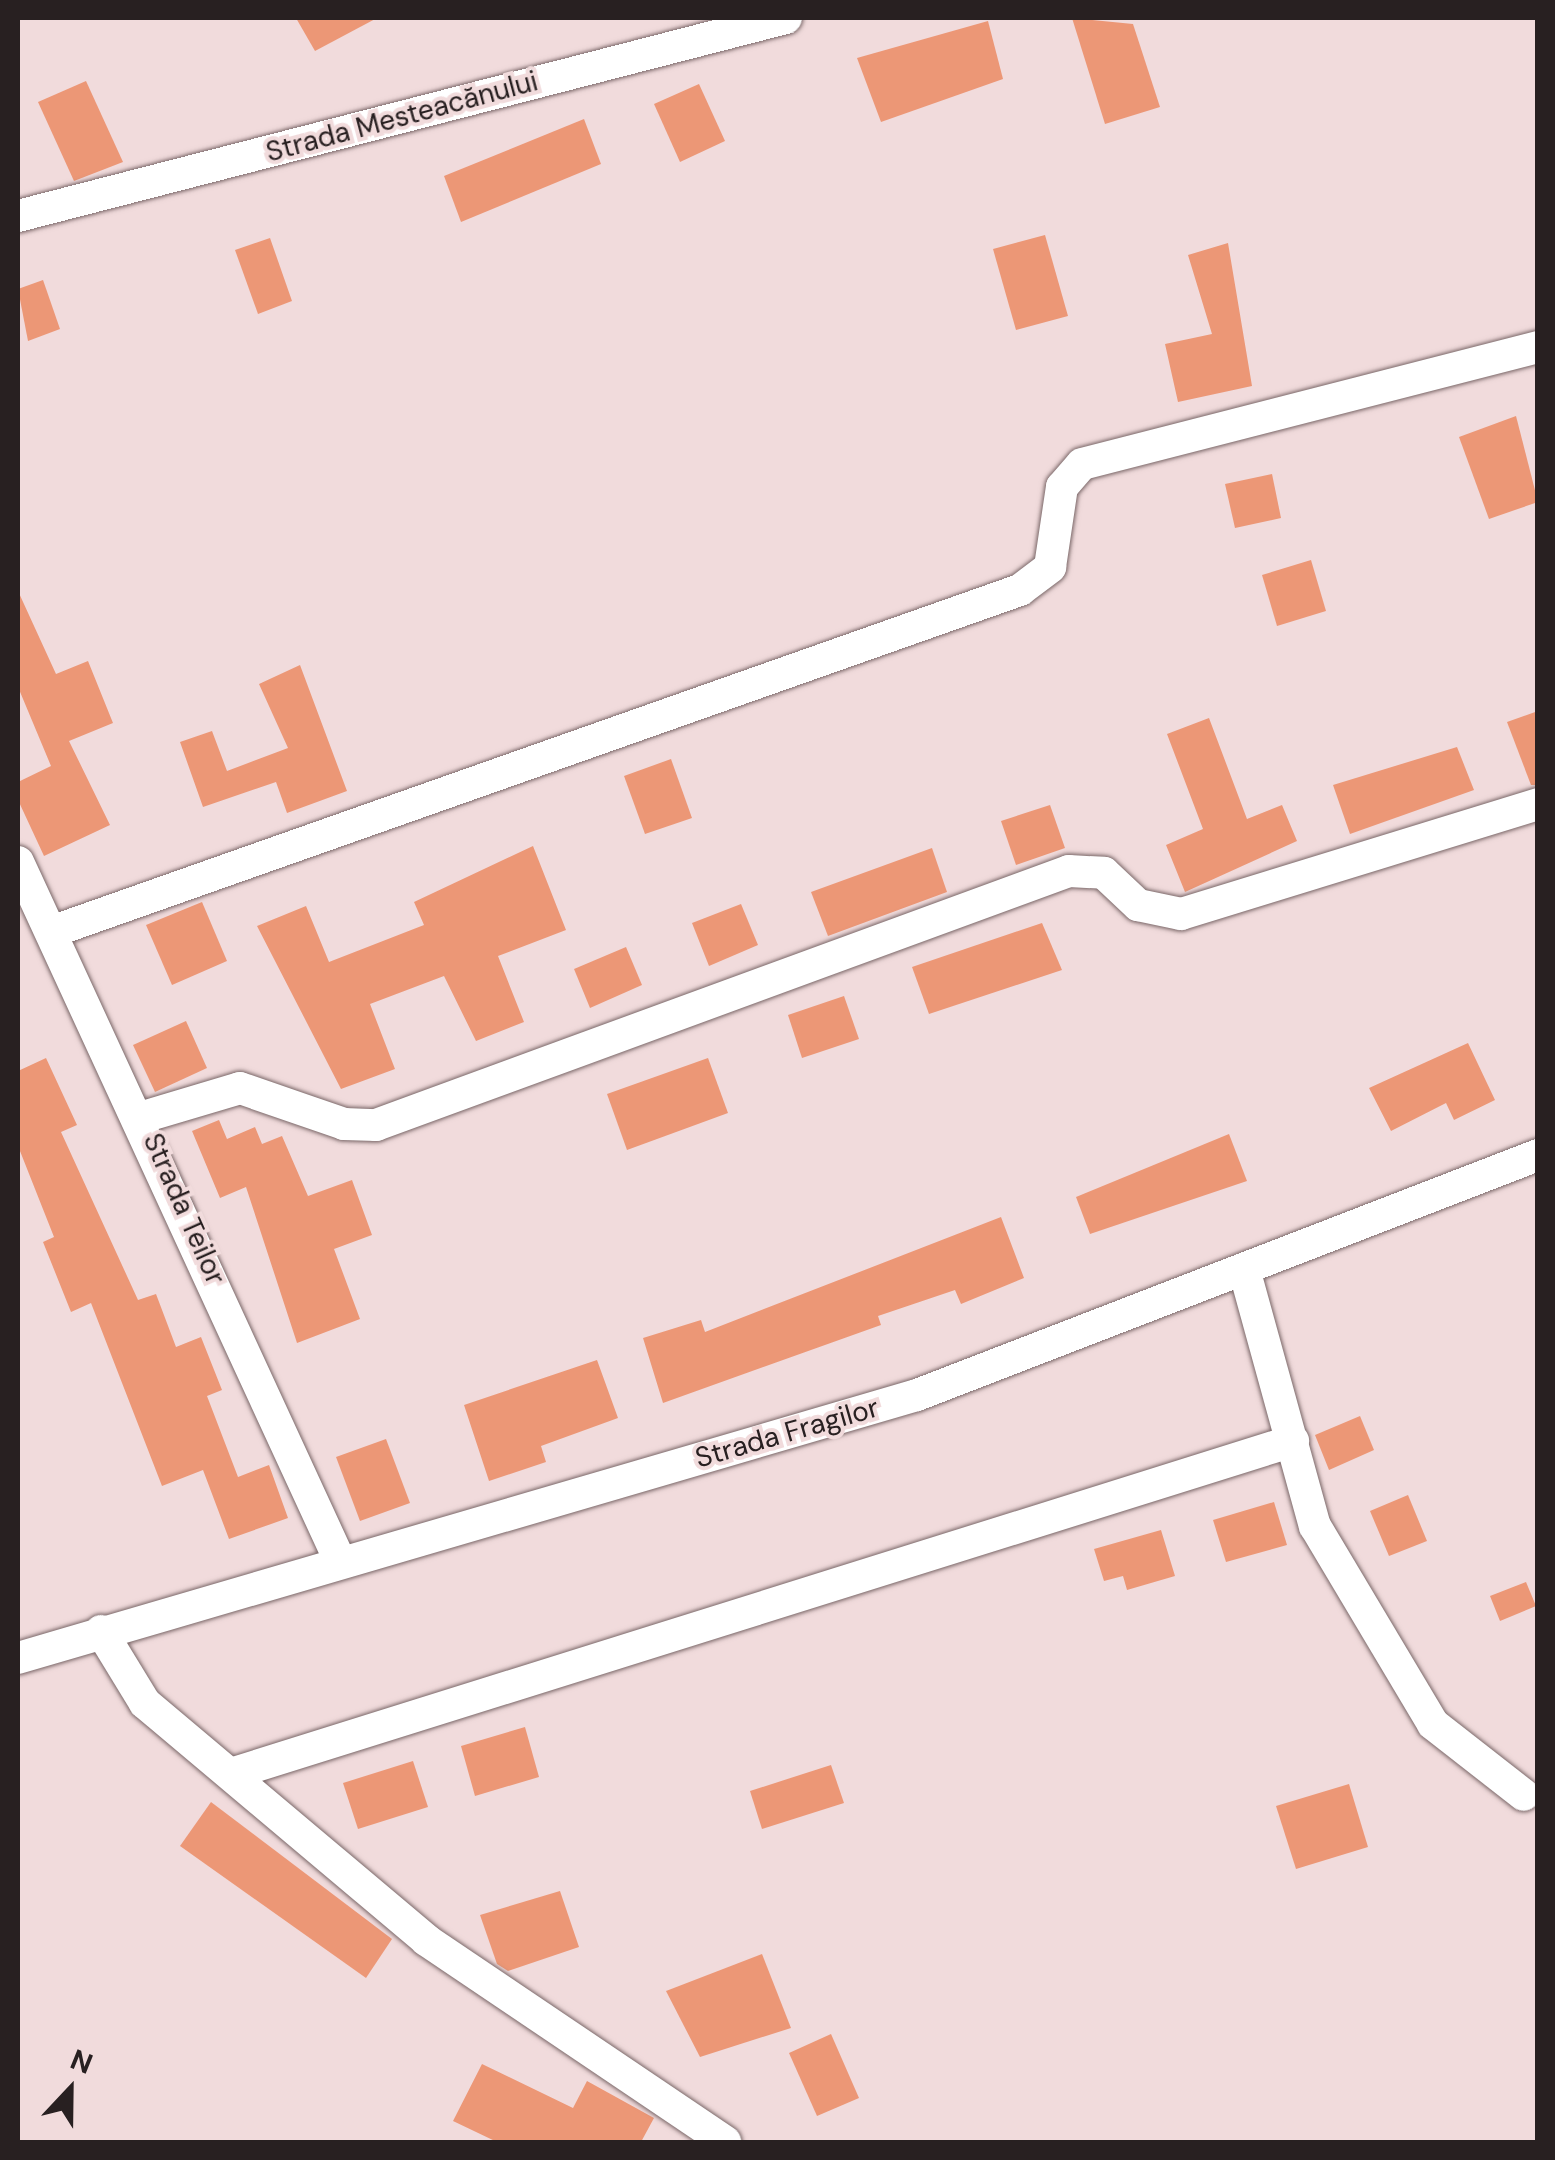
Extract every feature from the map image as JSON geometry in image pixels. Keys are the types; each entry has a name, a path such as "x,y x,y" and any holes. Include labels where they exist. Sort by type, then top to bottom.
{"street":[{"name":"Strada Mesteacănului","path":"18,216 786,18"},
{"path":"51,932 1020,590 1050,567 1062,487 1082,464 1538,348"},
{"path":"143,1117 240,1088 344,1124 376,1125 1069,871 1104,873 1138,904 1180,914 1538,804"},
{"name":"Strada Teilor","path":"18,862 143,1117 340,1561"},
{"name":"Strada Fragilor","path":"18,1658 917,1395 1538,1154"},
{"path":"1244,1269 1315,1526 1433,1724 1524,1795"},
{"path":"234,1773 1293,1440"},
{"path":"101,1631 145,1702 234,1773 426,1940 725,2142"}],"building":[{"path":"296,18 377,18 315,51"},
{"path":"1072,18 1133,24 1160,107 1105,124"},
{"path":"988,21 1003,79 881,122 857,58"},
{"path":"86,81 123,162 74,181 38,102"},
{"path":"699,84 725,141 680,162 654,104"},
{"path":"584,119 601,164 461,222 444,176"},
{"path":"1045,235 1068,316 1016,330 993,249"},
{"path":"270,238 292,301 258,314 235,250"},
{"path":"1228,243 1252,386 1178,402 1165,344 1212,334 1188,255"},
{"path":"43,280 60,329 28,341 18,289"},
{"path":"1516,416 1538,502 1489,519 1459,437"},
{"path":"1272,474 1281,518 1235,528 1225,484"},
{"path":"1311,560 1326,611 1277,626 1262,575"},
{"path":"18,591 56,674 88,661 113,723 69,741 110,825 44,856 18,800 18,782 51,766 18,687"},
{"path":"300,665 347,791 287,813 276,782 203,807 180,742 212,731 227,771 288,748 259,684"},
{"path":"1538,711 1538,785 1531,785 1507,722"},
{"path":"1209,718 1247,819 1282,805 1297,841 1185,892 1166,845 1203,829 1167,734"},
{"path":"1457,747 1474,790 1350,834 1333,785"},
{"path":"671,759 692,818 645,834 624,776"},
{"path":"1050,805 1065,848 1016,865 1001,821"},
{"path":"533,846 566,930 498,956 524,1022 476,1041 444,976 370,1004 395,1069 341,1089 257,926 306,906 329,962 424,925 414,902"},
{"path":"932,848 947,892 828,936 811,892"},
{"path":"202,902 227,961 172,985 146,925"},
{"path":"741,904 758,945 709,966 692,923"},
{"path":"1042,923 1062,970 929,1014 912,967"},
{"path":"626,947 642,985 590,1008 574,969"},
{"path":"844,996 859,1039 802,1058 788,1015"},
{"path":"186,1021 207,1068 155,1092 133,1045"},
{"path":"1468,1043 1495,1100 1454,1120 1446,1103 1391,1131 1369,1088"},
{"path":"46,1058 77,1125 61,1132 138,1300 156,1294 176,1347 201,1337 222,1390 207,1396 238,1477 269,1465 288,1518 229,1539 203,1470 162,1486 91,1303 71,1312 43,1242 54,1237 18,1146 18,1071"},
{"path":"708,1058 728,1113 627,1150 607,1094"},
{"path":"219,1120 227,1139 255,1127 262,1144 282,1136 308,1196 352,1180 372,1235 334,1249 360,1319 297,1343 246,1187 220,1198 192,1131"},
{"path":"1229,1134 1247,1181 1090,1234 1076,1197"},
{"path":"1001,1217 1024,1278 961,1304 955,1290 878,1316 881,1325 663,1403 643,1338 701,1320 705,1332"},
{"path":"597,1360 618,1418 541,1446 546,1462 489,1481 464,1405"},
{"path":"1360,1416 1374,1450 1329,1470 1315,1435"},
{"path":"386,1439 410,1503 360,1521 336,1457"},
{"path":"1408,1495 1427,1541 1389,1556 1370,1511"},
{"path":"1274,1502 1287,1545 1226,1562 1213,1520"},
{"path":"1161,1530 1175,1576 1127,1590 1123,1576 1104,1581 1094,1549"},
{"path":"1526,1582 1536,1606 1500,1621 1490,1596"},
{"path":"525,1727 539,1777 475,1796 461,1746"},
{"path":"413,1761 428,1807 358,1829 343,1783"},
{"path":"831,1765 844,1803 762,1829 750,1791"},
{"path":"1349,1784 1368,1847 1296,1869 1276,1806"},
{"path":"211,1802 392,1939 366,1978 180,1846"},
{"path":"560,1891 579,1947 508,1971 497,1964 480,1915"},
{"path":"762,1954 791,2028 700,2057 666,1991"},
{"path":"831,2034 859,2098 817,2116 789,2053"},
{"path":"482,2064 573,2108 587,2081 654,2118 641,2142 497,2142 453,2121"}]}
